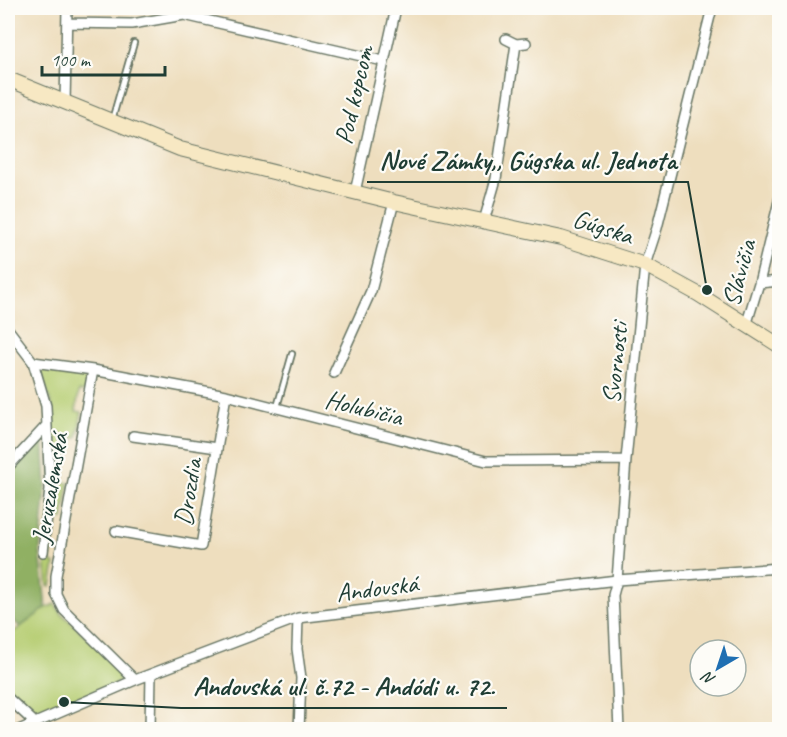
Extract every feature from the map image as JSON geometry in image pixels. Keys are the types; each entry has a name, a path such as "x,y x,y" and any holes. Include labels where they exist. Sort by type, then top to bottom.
{"main road":[{"name":"Gúgska","path":"8,80 180,149 394,202 561,238 645,265 698,294 780,346"}],"street":[{"path":"65,103 67,8"},
{"name":"Pod kopcom","path":"354,192 396,8"},
{"name":"Svornosti","path":"619,729 613,595 617,580 645,265 660,217 712,8"},
{"path":"67,23 132,24 185,11 383,61"},
{"path":"484,221 496,180 521,43 506,39"},
{"name":"Slávičia","path":"746,326 780,197"},
{"path":"334,373 371,291 394,202"},
{"path":"759,283 780,280"},
{"name":"Jeruzalemská","path":"8,328 33,363 46,406 50,489 43,552"},
{"path":"33,363 93,370"},
{"name":"Holubičia","path":"93,370 226,395 486,461 626,460"},
{"name":"Jeruzalemská","path":"93,370 56,576 56,594 64,610 135,680"},
{"name":"Drozdia","path":"116,531 201,546 226,395"},
{"path":"8,467 46,426"},
{"path":"133,436 217,448"},
{"name":"Andovská","path":"19,729 35,726 135,680 298,618 617,580 780,568"},
{"path":"298,618 297,649 301,678 300,729"},
{"path":"150,729 151,674"},
{"path":"8,698 35,726"}],"lane":[{"path":"111,122 134,43"},
{"path":"277,407 292,354"}],"green space":[{"path":"43,368 82,374 87,379 85,392 79,391 76,411 82,412 77,438 71,438 63,482 69,483 63,519 57,519 50,561 55,564 51,586 48,586 45,560 52,483 49,425 52,406 41,373"},
{"path":"43,435 46,487 40,550 46,608 20,627 8,615 8,473"},
{"path":"55,604 62,614 118,666 121,678 118,683 105,690 75,698 50,711 40,713 26,709 8,693 8,636"}],"place":[{"name":"Nové Zámky,, Gúgska ul. Jednota","path":"707,290"},
{"name":"Andovská ul. č.72 - Andódi u. 72.","path":"64,702"}]}
